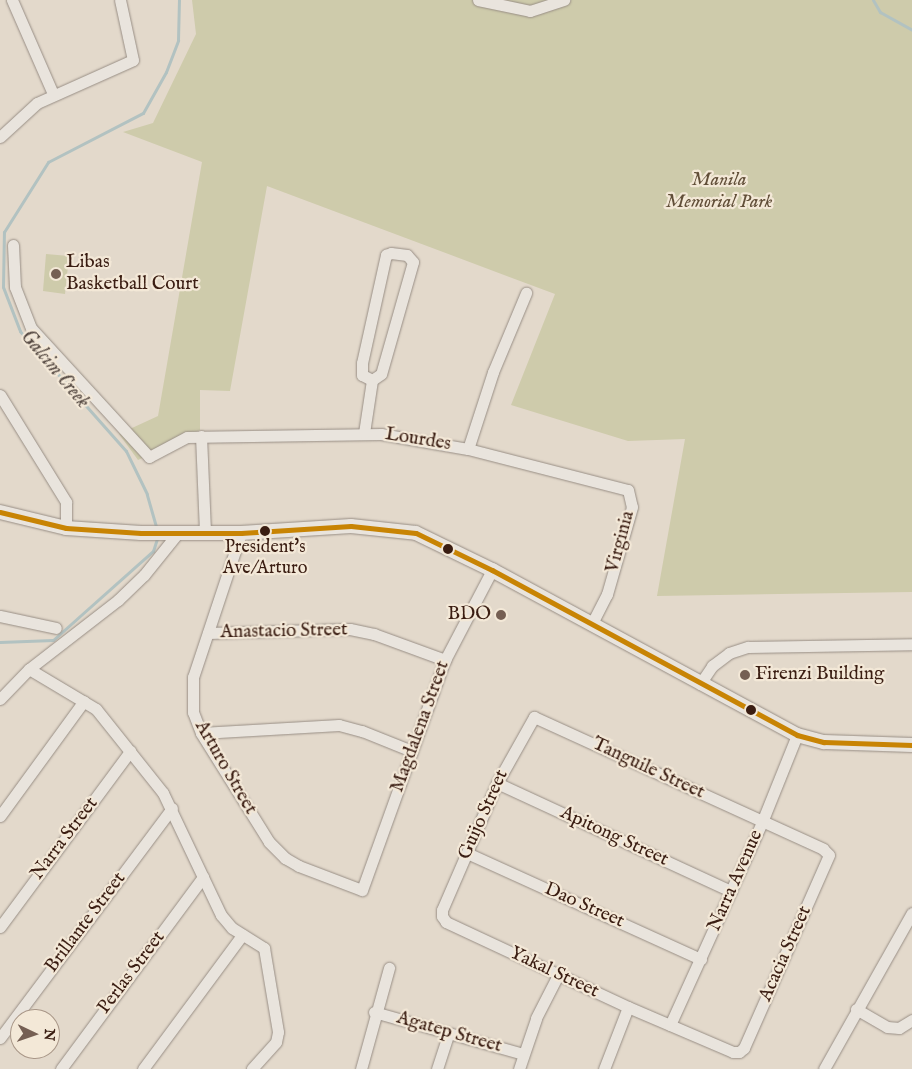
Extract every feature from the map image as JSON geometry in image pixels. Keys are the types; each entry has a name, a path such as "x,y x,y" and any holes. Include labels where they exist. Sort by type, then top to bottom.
{"street":[{"path":"12,0 52,94"},
{"path":"0,137 37,102 133,60 120,0"},
{"path":"478,0 521,11 541,8 564,0"},
{"name":"Lourdes","path":"13,245 15,287 25,318 125,433 149,457 187,438 201,436 364,433 417,438 468,449 628,490"},
{"path":"364,433 372,380 381,374 413,262 412,258 400,253 386,255 366,341 361,373 372,380"},
{"path":"468,449 493,372 526,293"},
{"path":"0,396 66,502 66,528"},
{"path":"201,436 205,533"},
{"name":"Virginia","path":"592,624 607,594 632,507 628,490"},
{"path":"0,512 66,528 141,533 241,533 351,526 386,528 416,533 492,570 797,735 832,743 912,745"},
{"path":"0,699 29,669 118,600 155,563 171,533"},
{"name":"Arturo Street","path":"241,533 192,677 193,712 200,732 269,842 285,858 362,890"},
{"name":"Magdalena Street","path":"362,890 445,660 492,570"},
{"path":"0,616 56,628"},
{"name":"Anastacio Street","path":"208,633 350,630 374,634 445,660"},
{"path":"700,684 712,666 729,653 748,647 912,644"},
{"path":"29,669 96,709 172,808 221,915 242,935 264,948 278,1032 276,1042 252,1069"},
{"path":"0,816 84,701"},
{"name":"Guijo Street","path":"442,916 442,910 497,783 534,717"},
{"name":"Tanguile Street","path":"534,717 762,822"},
{"path":"200,732 339,726 362,731 412,751"},
{"name":"Narra Avenue","path":"670,1025 762,822 797,735"},
{"name":"Narra Street","path":"0,927 130,751"},
{"name":"Apitong Street","path":"497,783 731,891"},
{"name":"Brillante Street","path":"0,1038 172,808"},
{"name":"Acacia Street","path":"670,1025 733,1052 744,1048 829,854 762,822"},
{"name":"Dao Street","path":"467,853 701,958"},
{"name":"Perlas Street","path":"61,1069 203,877"},
{"path":"824,1069 856,1009 912,913"},
{"name":"Yakal Street","path":"442,916 446,922 670,1025"},
{"path":"143,1069 242,935"},
{"path":"360,1069 374,1012 389,968"},
{"path":"519,1069 536,1018 558,975"},
{"path":"604,1069 628,1007"},
{"path":"856,1009 887,1027 899,1028 912,1020"},
{"name":"Agatep Street","path":"374,1012 523,1054"},
{"path":"436,1069 448,1034"}],"green space":[{"name":"Manila Memorial Park","path":"192,0 912,0 912,592 657,596 685,439 628,441 511,405 555,294 267,186 230,391 200,390 200,430 138,460 119,434 158,416 202,162 123,132 153,123 196,34"},
{"name":"Libas Basketball Court","path":"46,254 69,256 65,294 43,291"}],"waterway":[{"name":"Galcim Creek","path":"157,530 147,494 126,451 20,331 3,287 4,232 48,162 143,113 166,72 178,40 179,0"},
{"path":"873,0 880,12 912,30"},
{"name":"Galcim Creek","path":"0,642 53,640 153,551 158,536"}],"transit line":[{"path":"0,512 66,528 141,533 241,533 351,526 416,533 492,570 797,735 824,742 912,745"}],"place":[{"name":"Libas Basketball Court","path":"56,274"},
{"name":"President's Ave/Arturo","path":"265,531"},
{"name":"BDO","path":"501,615"},
{"name":"Firenzi Building","path":"745,675"}]}
